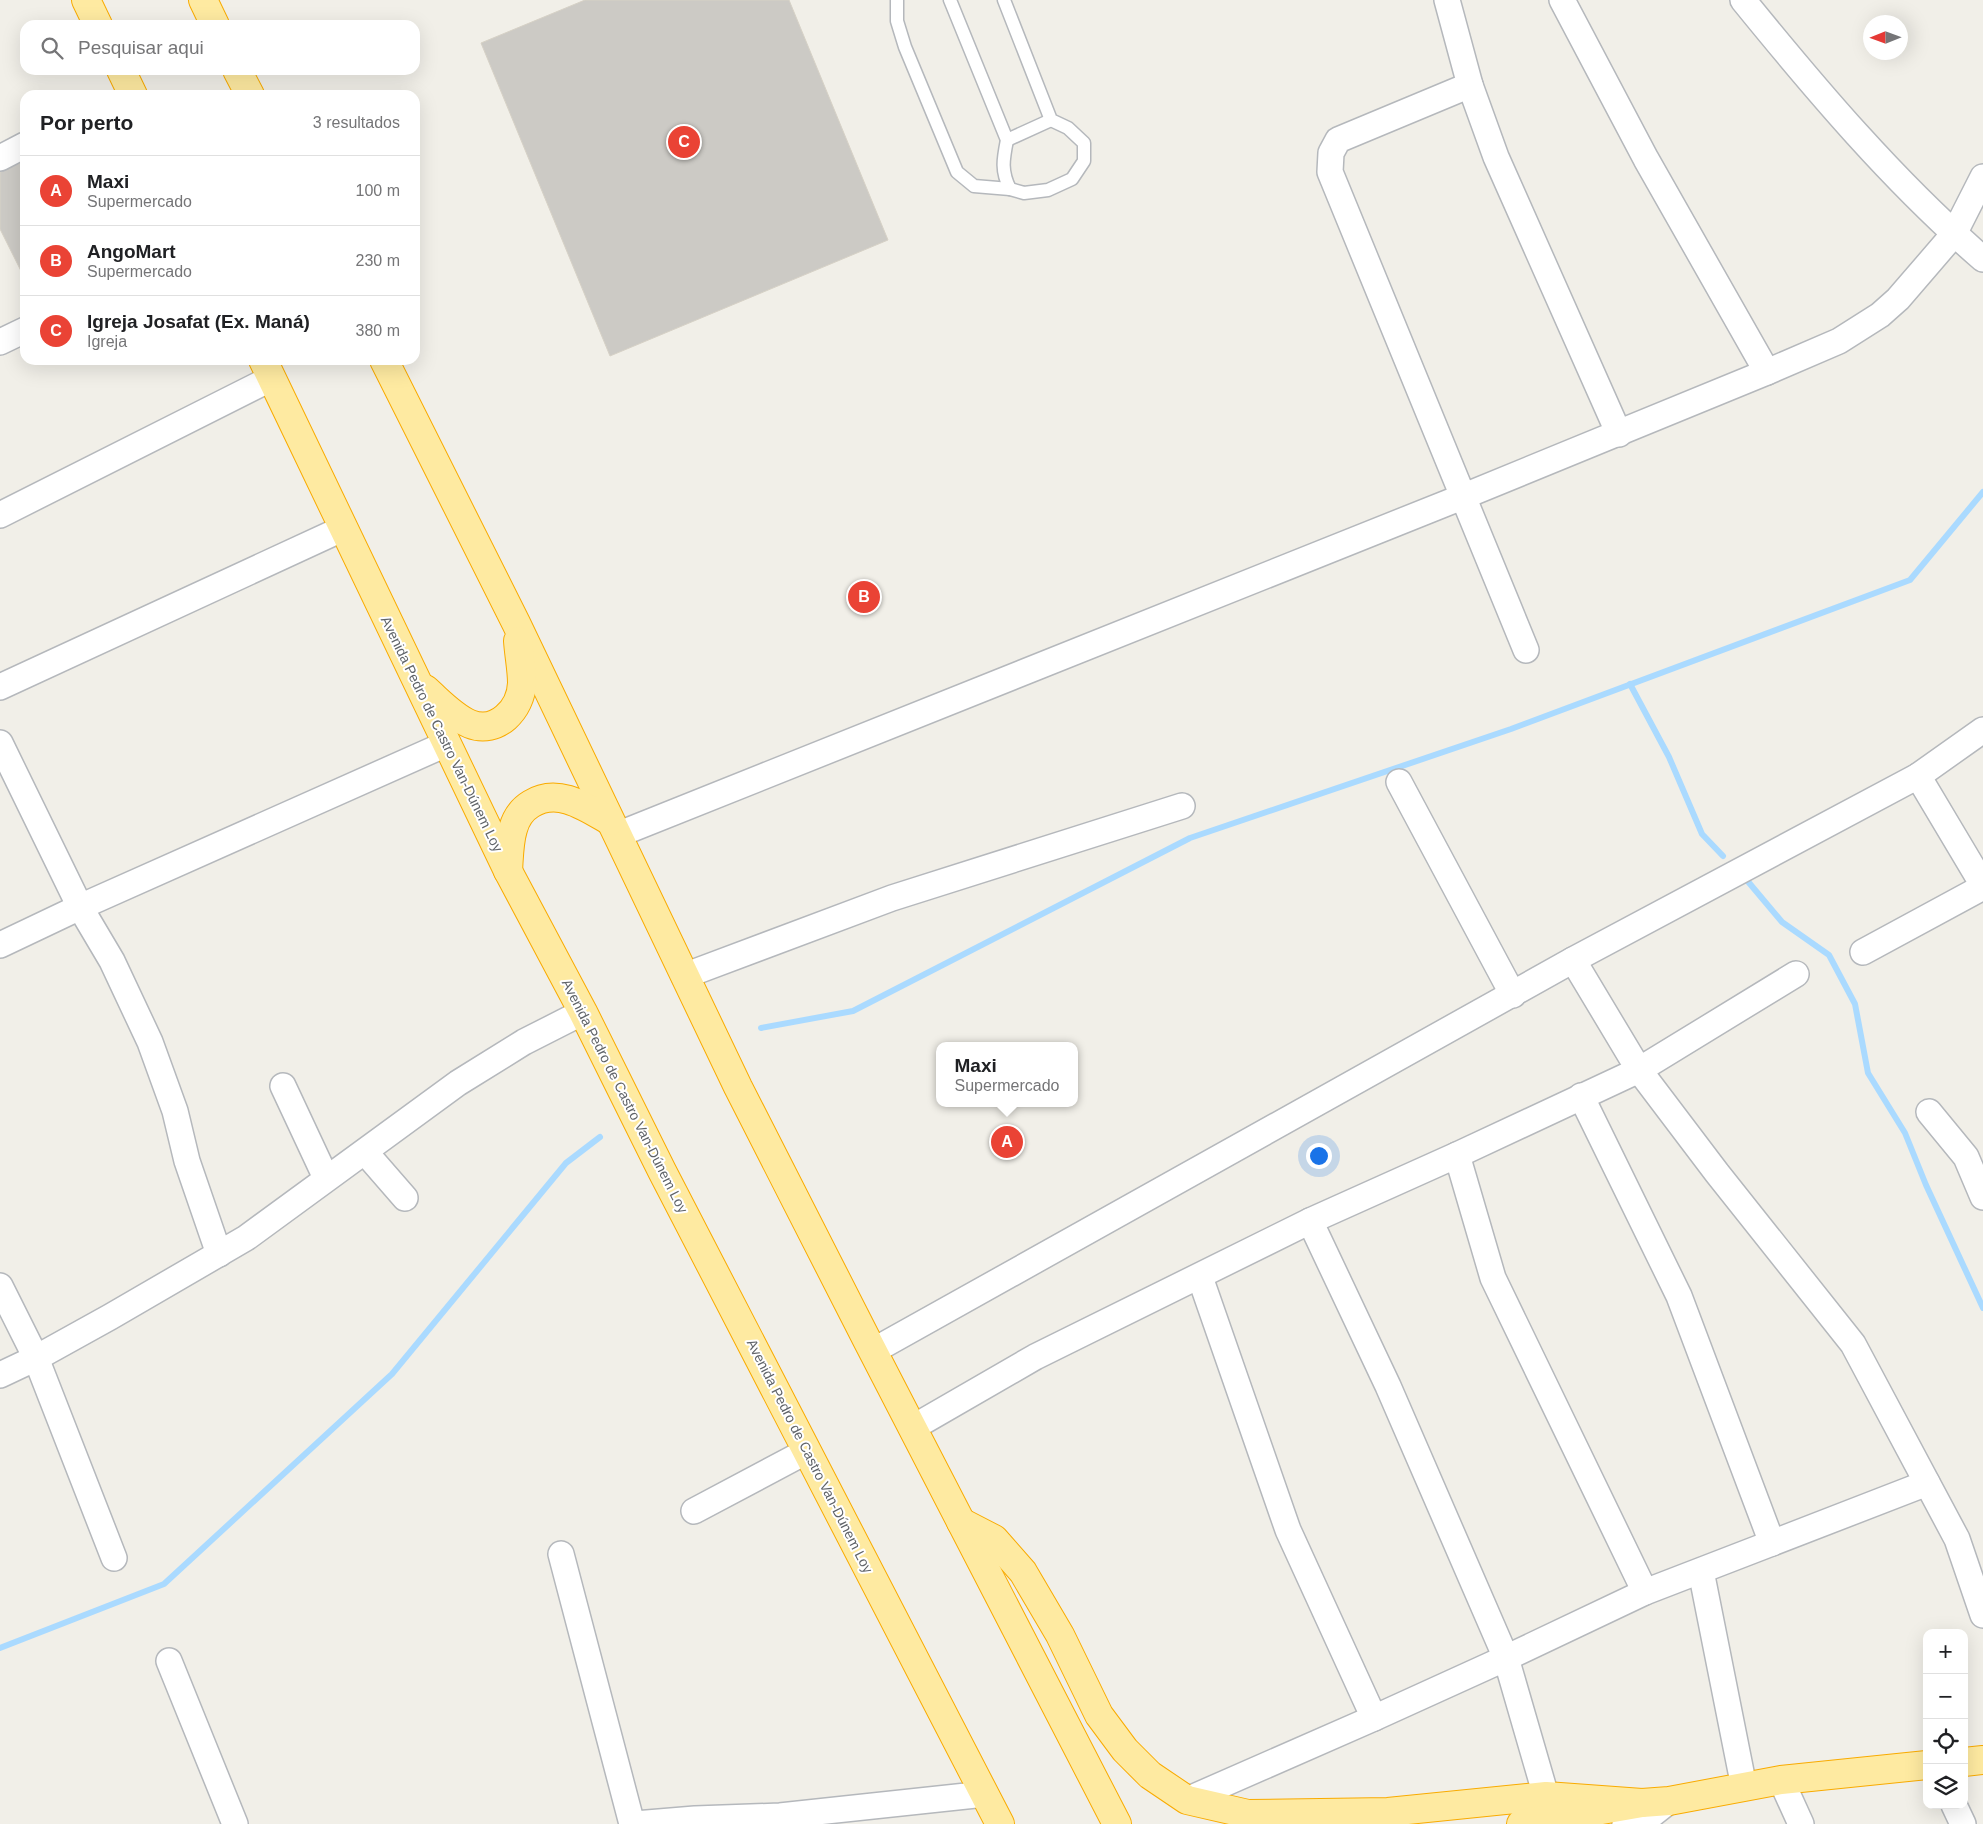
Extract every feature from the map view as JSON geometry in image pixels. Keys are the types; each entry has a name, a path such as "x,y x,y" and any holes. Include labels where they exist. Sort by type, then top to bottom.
{"highway":[{"path":"86,0 96,20"},
{"path":"240,75 247,90"},
{"path":"387,365 516,623 738,1087 1117,1824"},
{"name":"Avenida Pedro de Castro Van-Dúnem Loy","path":"268,369 508,871 583,1012 662,1171 1000,1824"},
{"path":"417,681 456,716 471,725 492,726 504,720 512,711 522,684 516,623"},
{"path":"508,871 513,830 518,816 526,807 539,799 552,797 568,799 613,828"},
{"path":"961,1522 994,1539 1023,1572 1060,1635 1100,1715 1125,1750 1150,1775 1187,1800 1248,1814 1388,1812 1546,1796 1654,1811"},
{"path":"1968,1762 1983,1760"},
{"path":"1521,1824 1654,1811 1744,1787 1781,1780 1923,1765"}],"street":[{"path":"1447,0 1470,85 1496,157 1619,434"},
{"path":"1562,0 1646,159 1768,372"},
{"path":"1743,0 1875,156 1954,234 1983,259"},
{"path":"1470,85 1338,140 1331,153 1330,172 1526,650"},
{"path":"0,158 20,148"},
{"path":"613,828 1462,497 1619,434 1839,341 1880,315 1898,299 1954,234 1983,177"},
{"path":"0,342 20,332"},
{"path":"0,515 268,369"},
{"path":"0,687 344,528"},
{"path":"873,1351 1573,960 1918,776 1983,730"},
{"path":"0,743 80,907 112,961 150,1042 175,1111 187,1161 219,1254"},
{"path":"0,945 80,907 446,744"},
{"path":"1863,952 1983,886 1918,776"},
{"path":"1399,782 1513,995"},
{"path":"684,976 892,898 1182,806"},
{"path":"1573,960 1638,1070 1853,1344 1957,1539 1983,1615"},
{"path":"912,1428 1036,1357 1310,1221 1457,1155 1638,1070 1796,974"},
{"path":"0,1375 36,1358 246,1238 458,1083 524,1042 583,1012"},
{"path":"283,1086 326,1178"},
{"path":"1581,1096 1679,1296 1772,1543"},
{"path":"1929,1112 1966,1157 1983,1197"},
{"path":"365,1152 405,1198"},
{"path":"1457,1155 1493,1278 1644,1592"},
{"path":"1310,1221 1388,1386 1506,1658 1546,1796"},
{"path":"1200,1277 1288,1530 1374,1718"},
{"path":"0,1286 36,1358 114,1558"},
{"path":"694,1511 807,1451"},
{"path":"1187,1800 1506,1658 1644,1592 1927,1483"},
{"path":"561,1554 634,1824 782,1820 985,1794"},
{"path":"1701,1571 1744,1787"},
{"path":"169,1661 235,1824"},
{"path":"1781,1780 1801,1824"},
{"path":"1956,1809 1963,1824"},
{"path":"1625,1824 1654,1811"}],"lane":[{"path":"897,0 897,21 905,47 957,172 974,186 1010,189 1024,193 1048,190 1072,179 1084,161 1084,143 1068,128 1050,120 1004,0"},
{"path":"950,0 1007,140 1004,176 1010,189"},
{"path":"1007,140 1050,120"}],"building":[{"path":"585,0 789,0 888,240 610,356 481,43"},
{"path":"20,163 20,269 0,229 0,172"}],"waterway":[{"path":"761,1028 853,1011 1190,838 1511,729 1910,580 1983,492"},
{"path":"1630,684 1669,757 1702,834 1723,856"},
{"path":"1745,878 1782,922 1829,955 1855,1004 1868,1073 1905,1133 1926,1185 1983,1308"},
{"path":"0,1648 164,1584 392,1374 566,1163 600,1137"}],"place":[{"name":"Igreja Josafat (Ex. Maná)","path":"684,142"},
{"name":"AngoMart","path":"864,597"},
{"name":"Maxi","path":"1007,1142"}]}
